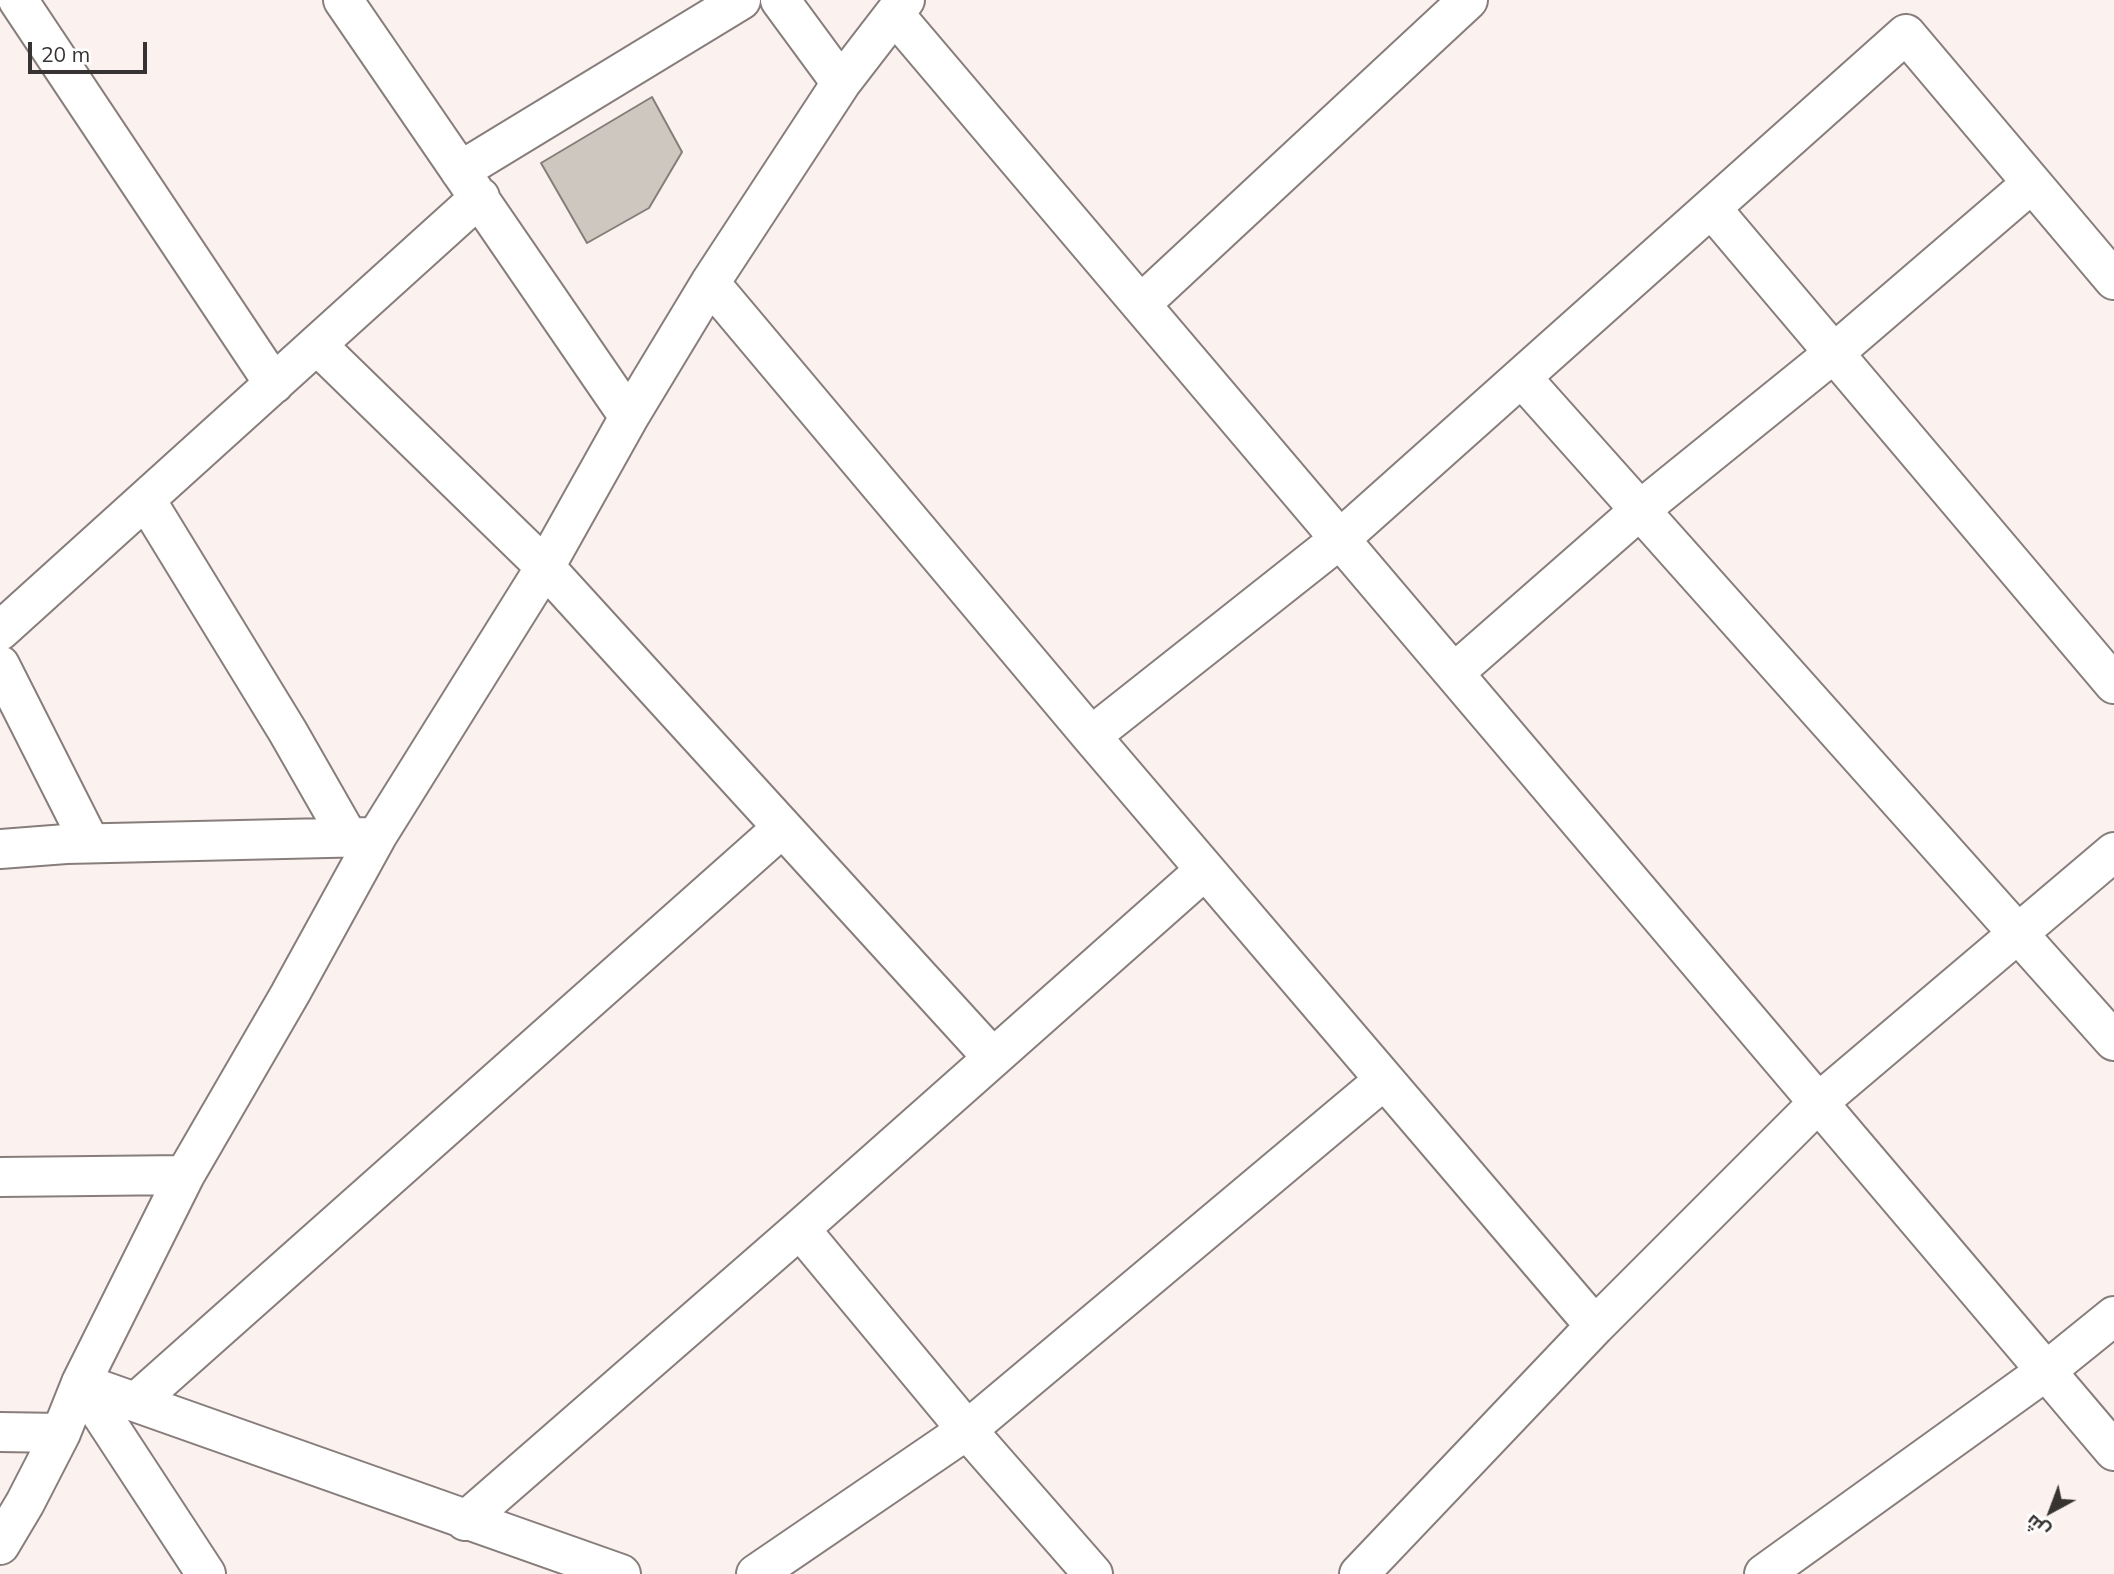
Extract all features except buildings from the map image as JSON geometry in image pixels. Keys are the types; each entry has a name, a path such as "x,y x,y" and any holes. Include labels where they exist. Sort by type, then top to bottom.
{"street":[{"path":"18,0 274,384"},
{"path":"343,0 629,417"},
{"path":"0,631 317,345 470,184 741,0"},
{"path":"780,0 841,83"},
{"path":"1141,304 1468,0"},
{"path":"0,1545 26,1503 61,1433 81,1383 185,1175 290,994 363,837 545,567 629,417 710,283 841,83 900,7 1141,304 2114,1451"},
{"path":"1091,736 1340,539 1906,34 2114,280"},
{"path":"1454,673 1640,510 1834,353 2032,183"},
{"path":"1712,209 2114,684"},
{"path":"710,283 1091,736 1595,1326"},
{"path":"317,345 545,567 993,1058"},
{"path":"1522,378 2114,1041"},
{"path":"146,500 288,732 363,837"},
{"path":"0,665 90,843"},
{"path":"136,1402 782,828"},
{"path":"0,849 90,843 363,837"},
{"path":"1359,1574 1595,1326 1819,1102 2114,852"},
{"path":"465,1521 1205,870"},
{"path":"757,1574 967,1430 1384,1081"},
{"path":"0,1177 185,1175"},
{"path":"800,1229 967,1430 1093,1574"},
{"path":"1785,1568 2046,1371 2114,1316"},
{"path":"81,1383 621,1574"},
{"path":"81,1383 206,1574"},
{"path":"0,1432 61,1433"}]}
